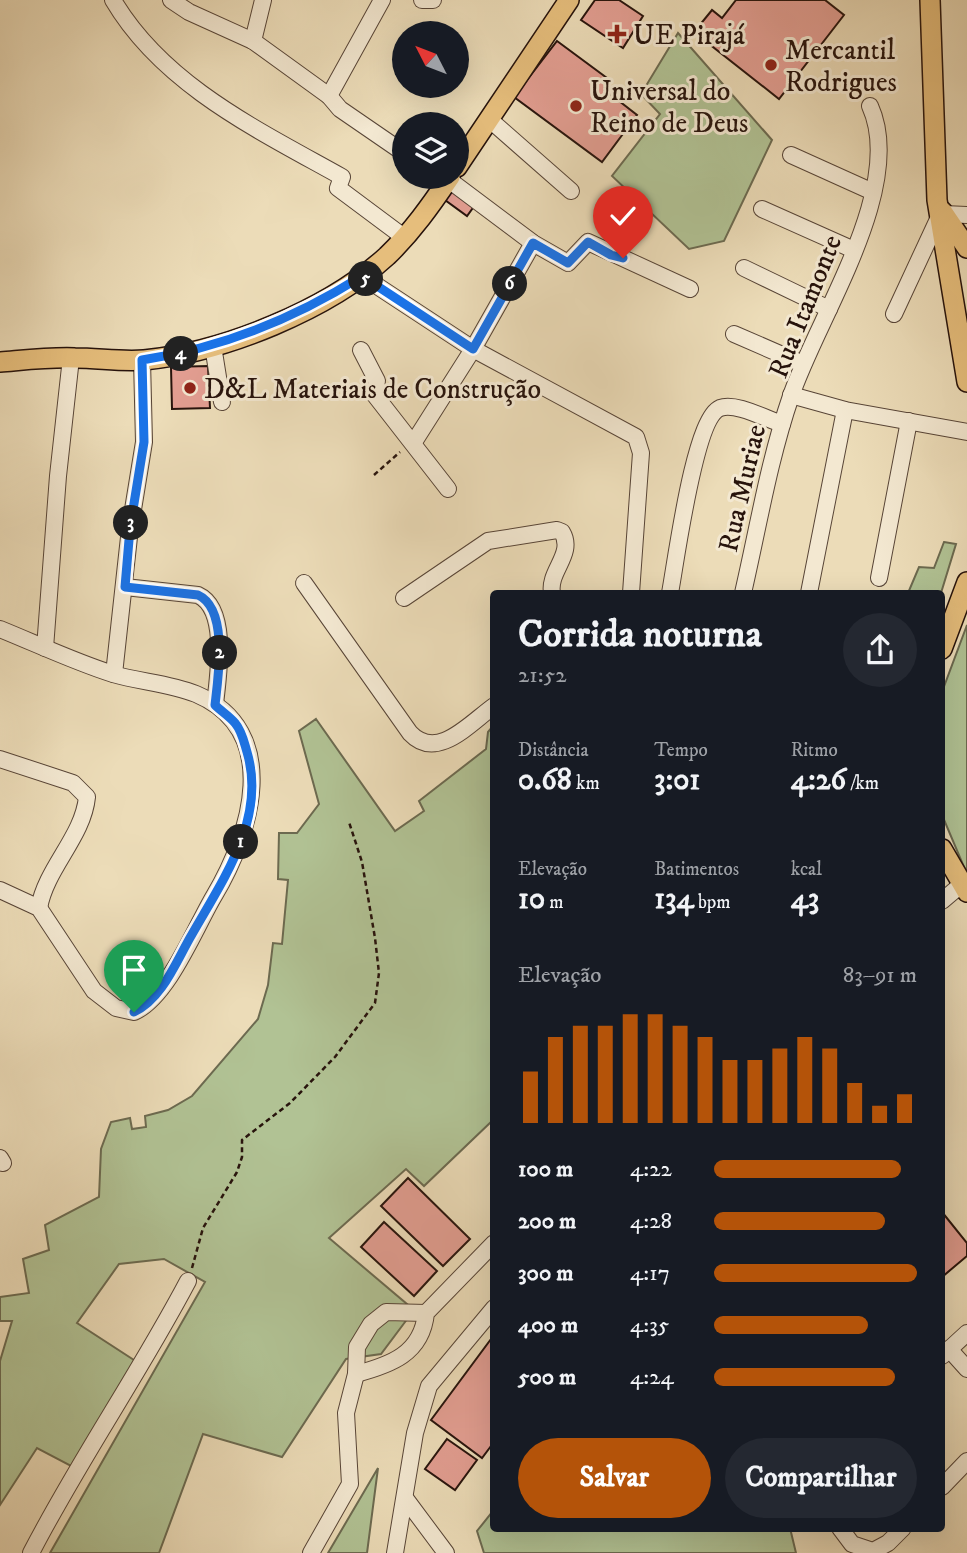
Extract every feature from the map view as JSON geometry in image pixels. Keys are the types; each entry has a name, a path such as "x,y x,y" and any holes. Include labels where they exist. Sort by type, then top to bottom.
{"main road":[{"path":"469,148 569,0"},
{"path":"930,0 940,211 958,271 966,365"},
{"path":"0,362 71,358 142,360 213,346 257,331 310,306 362,276 405,238 440,189"},
{"path":"940,211 967,248"},
{"path":"945,641 967,582"},
{"path":"945,857 955,880"}],"street":[{"path":"113,0 123,16 175,73 216,104 342,177 338,188 405,238"},
{"path":"171,0 189,12 253,41 329,96 340,109 392,145"},
{"path":"253,41 262,0"},
{"path":"329,96 382,0"},
{"path":"422,0 433,0"},
{"name":"Rua Itamonte","path":"870,106 879,131 880,148 866,220 791,395 845,410 967,432"},
{"path":"489,119 571,191"},
{"path":"791,155 873,192"},
{"path":"467,189 533,243 568,263 588,242 690,289"},
{"path":"762,209 854,250"},
{"path":"894,314 940,211 967,215"},
{"path":"414,442 473,349 533,243"},
{"path":"744,268 829,309"},
{"path":"362,276 473,349 630,431 636,437 641,453 631,590"},
{"path":"734,334 803,364"},
{"path":"213,346 222,402"},
{"path":"361,350 377,381 374,394 448,489"},
{"path":"45,648 58,476 71,358"},
{"path":"114,674 130,528 144,442 142,360"},
{"name":"Rua Muriae","path":"744,590 791,395"},
{"path":"671,590 697,445 707,419 718,409 731,407 782,424"},
{"path":"810,590 845,410"},
{"path":"879,578 909,421"},
{"path":"404,598 488,541 557,530 566,538 564,558 551,582 552,590"},
{"path":"304,583 410,733 421,743 438,744 447,740 490,709"},
{"path":"125,587 198,595 206,600 217,624 220,656 215,705"},
{"path":"0,629 114,674 160,683 195,694 215,705 241,732 250,764 253,789 250,813 223,880 150,1001 134,1012 116,1008 105,1001 84,979 39,908 0,890"},
{"path":"0,759 73,783 87,797 82,817 42,891 39,908"},
{"path":"945,896 955,880"},
{"path":"356,1374 391,1364 404,1354 425,1325 426,1313 490,1247"},
{"path":"31,1553 58,1502 152,1349 188,1281"},
{"path":"311,1553 350,1483 346,1413 356,1374 357,1347 371,1324 386,1312 426,1313"},
{"path":"395,1553 415,1433 429,1386 490,1313"},
{"path":"967,1333 945,1352 967,1369"},
{"path":"945,1484 967,1461"},
{"path":"405,1498 446,1553"},
{"path":"843,1532 852,1544 873,1550 888,1544 899,1532"}],"path":[{"path":"374,475 414,442"},
{"path":"188,1281 203,1228 239,1165 242,1140 290,1103 335,1057 375,1003 379,973 375,938 362,862 349,822"}],"green space":[{"path":"678,33 772,140 724,241 689,249 612,176 660,114 641,94"},
{"path":"944,542 956,544 942,590 909,590 919,567 934,568"},
{"path":"967,625 967,874 945,822 945,684"},
{"path":"316,719 395,831 424,811 419,801 486,749 490,730 490,1123 424,1186 406,1169 329,1238 414,1310 381,1354 346,1359 282,1457 203,1434 159,1553 50,1553 205,1282 164,1259 119,1264 77,1323 137,1362 71,1466 37,1448 0,1505 0,1361 12,1321 0,1321 0,1297 29,1293 23,1259 49,1250 45,1225 99,1197 101,1149 111,1122 130,1118 132,1129 146,1127 145,1116 168,1110 192,1096 258,1019 268,985 273,943 282,944 288,880 278,879 279,833 297,833 319,804 299,731"},
{"path":"378,1468 367,1553 328,1553"},
{"path":"490,1515 490,1532 791,1532 796,1553 484,1553 477,1531"}],"building":[{"name":"UE Pirajá","path":"595,0 619,0 643,16 623,48 581,20"},
{"name":"Mercantil Rodrigues","path":"736,0 825,0 844,15 779,99 694,32 712,10 722,18"},
{"name":"Universal do Reino de Deus","path":"557,41 611,81 605,90 637,115 602,162 514,97"},
{"path":"453,189 475,205 467,216 445,200"},
{"name":"D&L Materiais de Construção","path":"208,366 210,408 172,409 171,367"},
{"path":"408,1178 470,1239 443,1266 381,1206"},
{"path":"945,1216 967,1243 967,1256 945,1274"},
{"path":"384,1222 437,1271 414,1296 361,1247"},
{"path":"490,1340 490,1447 482,1458 431,1420"},
{"path":"447,1439 477,1460 455,1490 425,1469"}],"place":[{"name":"UE Pirajá","path":"617,34"},
{"name":"Mercantil Rodrigues","path":"771,65"},
{"name":"Universal do Reino de Deus","path":"576,106"},
{"name":"D&L Materiais de Construção","path":"190,388"}],"route":[{"path":"134,1012 144,1008 168,976 223,880 241,841 250,813 253,789 250,764 241,732 215,705 220,656 217,624 206,600 198,595 125,587 130,528 144,442 142,360 182,354 257,331 332,295 362,276 473,349 533,243 568,263 588,242 611,255 623,258"}]}
